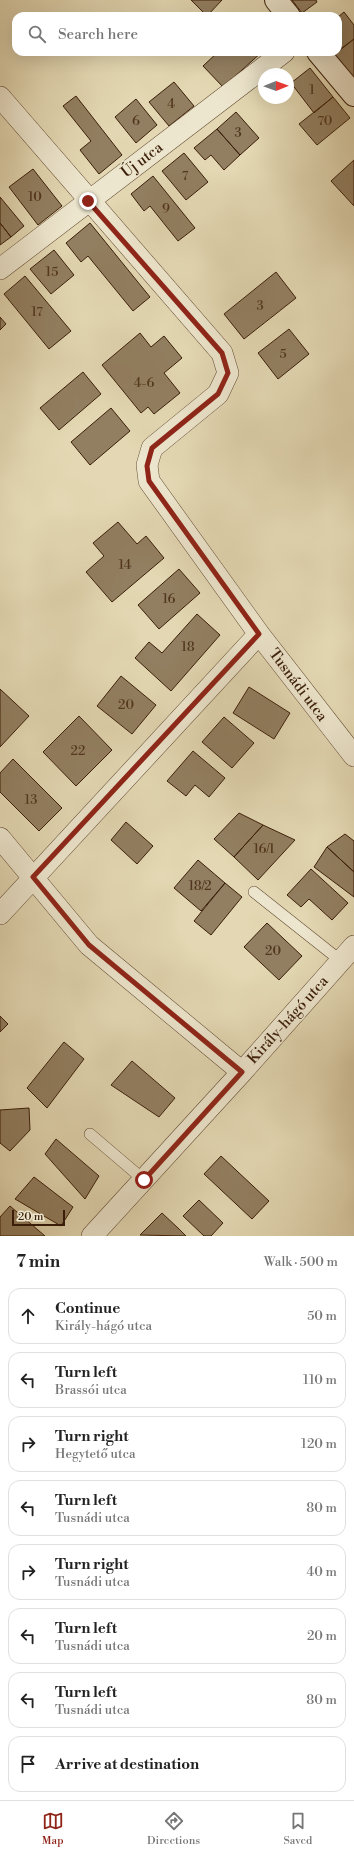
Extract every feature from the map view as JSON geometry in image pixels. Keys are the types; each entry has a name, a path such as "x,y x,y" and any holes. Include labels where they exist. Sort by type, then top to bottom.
{"street":[{"path":"276,0 286,12"},
{"name":"Új utca","path":"0,269 279,56"},
{"path":"321,56 354,95"},
{"name":"Tusnádi utca","path":"0,97 88,201 222,353 228,373 218,394 152,448 147,466 149,481 259,634 354,756"},
{"path":"0,914 259,634"},
{"path":"0,838 89,945 242,1072"},
{"name":"Király-hágó utca","path":"92,1236 242,1072 347,953"}],"lane":[{"path":"254,892 347,953"},
{"path":"90,1134 144,1180"}],"building":[{"path":"191,0 222,0 211,12 203,12"},
{"path":"292,0 316,0 317,2 301,12"},
{"path":"344,12 354,25 354,39 342,48 342,14"},
{"path":"354,39 354,79 335,56 342,56 342,49"},
{"path":"214,56 258,56 223,87 203,66"},
{"path":"310,68 333,97 314,113 294,87 294,81"},
{"path":"174,82 194,106 169,126 149,102"},
{"path":"76,96 122,155 99,174 80,150 91,141 63,106"},
{"path":"333,97 350,118 317,145 299,124"},
{"path":"136,99 157,125 136,143 115,117"},
{"path":"236,112 259,138 240,155 217,129"},
{"path":"217,129 240,155 224,170 211,155 205,160 194,148"},
{"path":"184,153 208,182 186,200 162,171"},
{"path":"354,160 354,206 331,181"},
{"path":"33,169 62,206 38,225 9,187"},
{"path":"153,176 195,228 178,241 150,206 144,211 131,194"},
{"path":"0,197 24,226 11,237 0,223"},
{"path":"0,223 11,237 0,245"},
{"path":"90,223 150,297 133,311 88,256 81,262 66,243"},
{"path":"54,250 74,275 51,294 30,269"},
{"path":"276,272 296,298 244,339 224,314"},
{"path":"25,276 71,331 49,349 4,294"},
{"path":"0,317 6,324 0,330"},
{"path":"289,329 309,354 278,379 258,353"},
{"path":"140,333 151,347 164,336 182,358 164,373 180,393 154,414 148,407 141,413 102,365"},
{"path":"83,372 101,394 59,430 40,408"},
{"path":"111,408 130,431 90,465 71,442"},
{"path":"118,522 137,544 146,536 164,558 112,602 86,572 104,556 93,543"},
{"path":"179,569 200,593 159,629 138,605"},
{"path":"197,614 220,635 171,691 135,658 149,642 162,653"},
{"path":"121,676 156,705 132,734 97,706"},
{"path":"249,687 290,713 274,739 233,713"},
{"path":"0,689 29,716 0,747"},
{"path":"79,716 112,750 76,786 43,752"},
{"path":"224,717 254,743 232,768 202,742"},
{"path":"193,751 225,778 209,797 195,785 186,796 167,781"},
{"path":"13,759 62,808 39,831 0,792 0,773"},
{"path":"239,813 263,825 234,857 214,839"},
{"path":"126,822 153,846 137,864 111,840"},
{"path":"263,825 295,840 258,880 234,857"},
{"path":"345,834 354,841 354,872 327,847"},
{"path":"327,847 354,872 354,897 314,867"},
{"path":"198,860 225,883 201,911 174,888"},
{"path":"311,869 348,903 332,920 309,899 301,907 287,895"},
{"path":"225,883 242,897 211,935 194,921"},
{"path":"267,923 302,956 279,980 244,947"},
{"path":"0,1016 8,1024 0,1032"},
{"path":"64,1042 84,1059 47,1108 27,1088"},
{"path":"132,1061 175,1098 159,1117 111,1085"},
{"path":"29,1108 30,1130 10,1151 0,1143 0,1110"},
{"path":"56,1139 99,1176 85,1199 45,1154"},
{"path":"221,1156 269,1201 252,1219 204,1174"},
{"path":"34,1177 73,1207 61,1226 15,1199"},
{"path":"199,1200 223,1223 211,1236 204,1236 183,1216"},
{"path":"10,1206 45,1236 0,1236 0,1217"},
{"path":"162,1213 179,1229 186,1236 140,1235"}],"route":[{"path":"88,201 222,353 228,373 218,394 152,448 147,466 149,481 259,634 33,877 89,945 242,1072 144,1180"}]}
